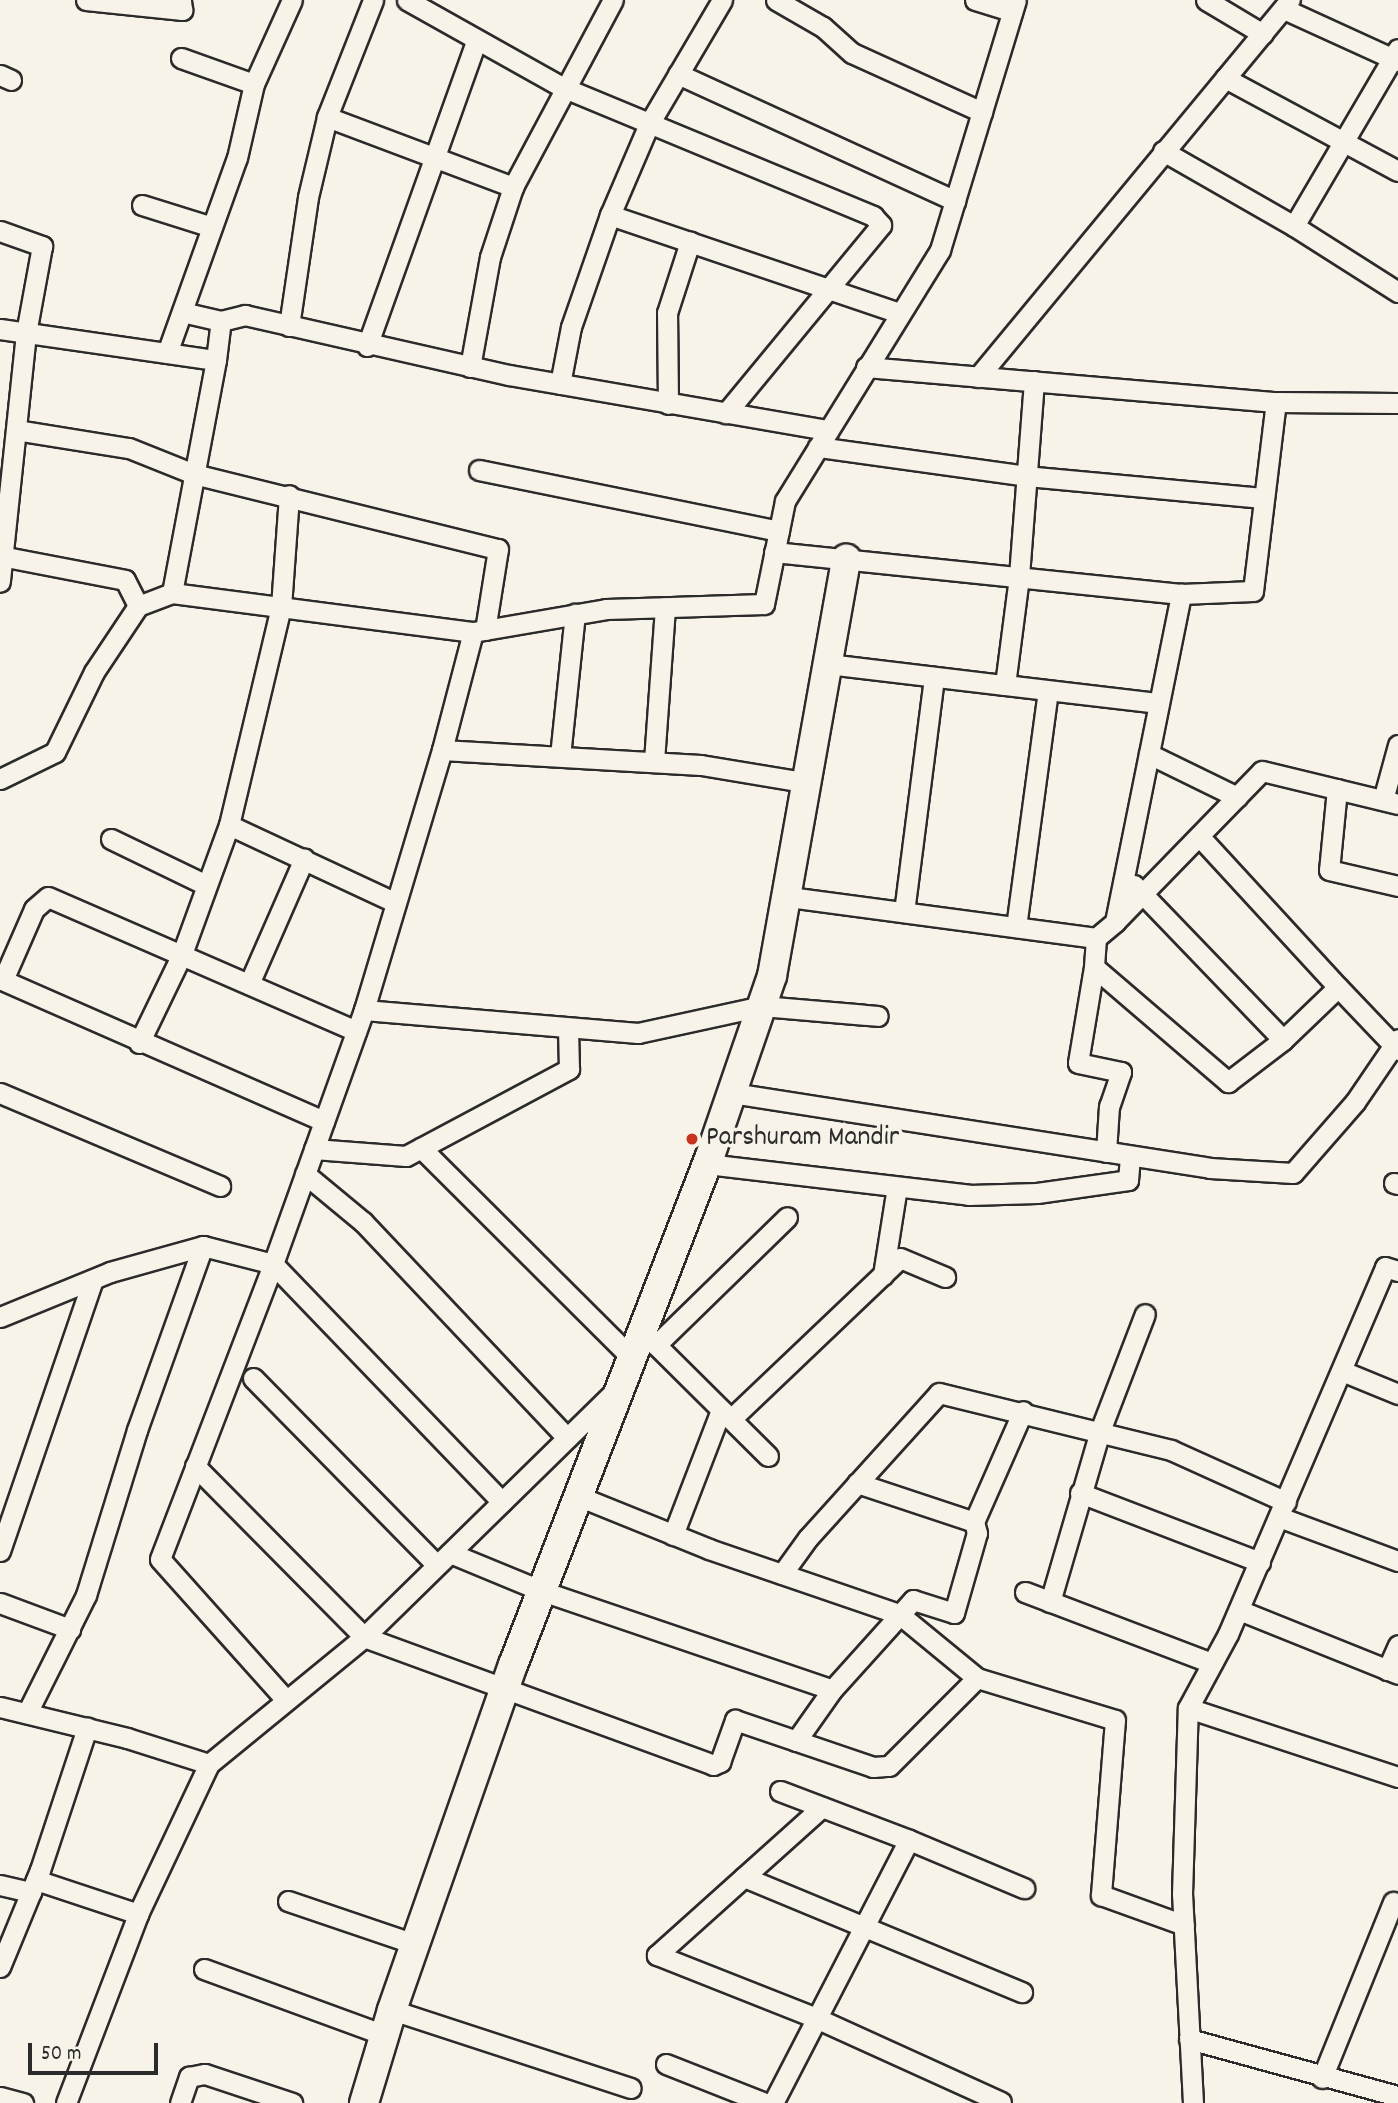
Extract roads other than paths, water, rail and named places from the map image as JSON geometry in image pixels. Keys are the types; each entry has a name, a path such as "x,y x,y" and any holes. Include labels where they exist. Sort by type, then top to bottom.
{"street":[{"path":"86,0 181,10 181,0"},
{"path":"167,353 237,158 254,84 292,0"},
{"path":"289,326 308,197 327,117 373,0"},
{"path":"407,0 562,87 873,216 881,225 832,288 726,413"},
{"path":"470,367 490,257 513,187 562,87 613,0"},
{"path":"560,384 571,327 610,215 649,124 722,0"},
{"path":"776,0 823,27 852,53 982,112"},
{"path":"0,779 55,752 94,672 138,606 172,593 479,631 575,614 665,607 764,604 785,501 940,250 1014,6 975,0"},
{"path":"1206,0 1263,34"},
{"path":"978,377 1287,5 1396,56 1341,141 1294,226"},
{"path":"367,346 430,159 476,41"},
{"path":"181,58 254,84"},
{"path":"678,74 955,201"},
{"path":"1225,78 1398,171"},
{"path":"327,117 430,159 513,187"},
{"path":"1163,151 1294,226 1398,292"},
{"path":"142,205 212,227"},
{"path":"610,215 900,313"},
{"path":"0,231 42,246 26,333 6,557 0,582"},
{"path":"668,404 667,313 690,242"},
{"path":"181,312 221,321 245,315 367,346 470,367 668,404 828,430"},
{"path":"172,593 221,321"},
{"path":"0,329 216,360"},
{"path":"866,367 1276,402 1398,403"},
{"path":"1005,685 1019,577 1034,382"},
{"path":"774,552 1181,594 1253,591 1276,402"},
{"path":"16,430 129,449 194,474 289,495 498,550 479,631 364,1010 273,1264 160,1559 286,1700"},
{"path":"817,447 1027,476 1264,498"},
{"path":"479,470 779,531"},
{"path":"139,1043 181,954 229,825 281,607 289,495"},
{"path":"6,557 125,580 138,606"},
{"path":"364,2103 414,1944 506,1686 622,1385 643,1345 762,1006 789,897 846,559"},
{"path":"1115,922 1181,594"},
{"path":"654,761 665,607"},
{"path":"560,756 575,614"},
{"path":"828,664 1159,703"},
{"path":"904,912 934,677"},
{"path":"1016,927 1048,691"},
{"path":"1106,1152 1109,1106 1121,1072 1078,1063 1094,967 1096,938 1115,922 1262,771 1390,802 1398,745"},
{"path":"442,750 654,761 808,783"},
{"path":"1149,754 1237,797"},
{"path":"1337,789 1329,870 1398,886"},
{"path":"229,825 396,903"},
{"path":"732,1093 1210,1168 1293,1173 1355,1102 1396,1045 1338,988 1199,836"},
{"path":"111,839 205,885"},
{"path":"249,984 304,859"},
{"path":"1125,873 1283,1040"},
{"path":"789,897 1096,938"},
{"path":"324,1121 139,1043 1,980 42,898 70,905 356,1031"},
{"path":"1094,967 1228,1082 1283,1040 1338,988"},
{"path":"364,1010 638,1033 762,1006 878,1016"},
{"path":"314,1149 407,1156 569,1069 568,1028"},
{"path":"0,1093 220,1186"},
{"path":"421,1148 643,1345 726,1414 768,1456"},
{"path":"707,1164 969,1195 1037,1193 1128,1180 1130,1156"},
{"path":"305,1174 363,1222 567,1438"},
{"path":"883,1275 897,1187"},
{"path":"643,1345 787,1217"},
{"path":"27,1713 86,1595 137,1430 204,1246"},
{"path":"0,1317 93,1279 204,1246 273,1264 502,1502"},
{"path":"673,1535 726,1414 900,1258 945,1278"},
{"path":"1193,2103 1184,1925 1188,1708 1239,1610 1385,1267 1398,1271"},
{"path":"0,1551 93,1279"},
{"path":"1050,1602 1100,1431 1145,1314"},
{"path":"1342,1371 1398,1394"},
{"path":"254,1378 443,1559 832,1690"},
{"path":"66,2103 138,1914 209,1764 364,1637 622,1385"},
{"path":"782,1574 858,1483 939,1393 1023,1411 1171,1450 1283,1509 1398,1561"},
{"path":"796,1741 832,1690 913,1600 954,1613 977,1533 974,1522 1023,1411"},
{"path":"195,1466 364,1637 506,1686 713,1765 720,1762 735,1720 873,1767 889,1766 976,1678"},
{"path":"858,1483 974,1522"},
{"path":"1080,1493 1259,1562"},
{"path":"578,1496 673,1535 899,1614 976,1678 1115,1720 1101,1895 1184,1925"},
{"path":"1025,1592 1212,1663"},
{"path":"0,1603 69,1629"},
{"path":"1239,1610 1392,1672 1398,1645"},
{"path":"1188,1708 1398,1777"},
{"path":"1,1711 27,1713 87,1728 209,1764"},
{"path":"0,1967 33,1886 87,1728"},
{"path":"780,1791 909,1840 1024,1888"},
{"path":"822,1807 657,1955 816,2018 1001,2102"},
{"path":"773,2103 909,1840"},
{"path":"744,1877 864,1924 1022,1992"},
{"path":"0,1885 33,1886 138,1914"},
{"path":"288,1901 414,1944"},
{"path":"1322,2078 1393,1902"},
{"path":"204,1969 388,2023 631,2088"},
{"path":"1189,2039 1322,2078 1394,2094"},
{"path":"666,2064 765,2103"},
{"path":"180,2103 189,2077 205,2074 292,2103"},
{"path":"0,2096 23,2103"}],"place":[{"name":"Parshuram Mandir","path":"692,1139"}]}
